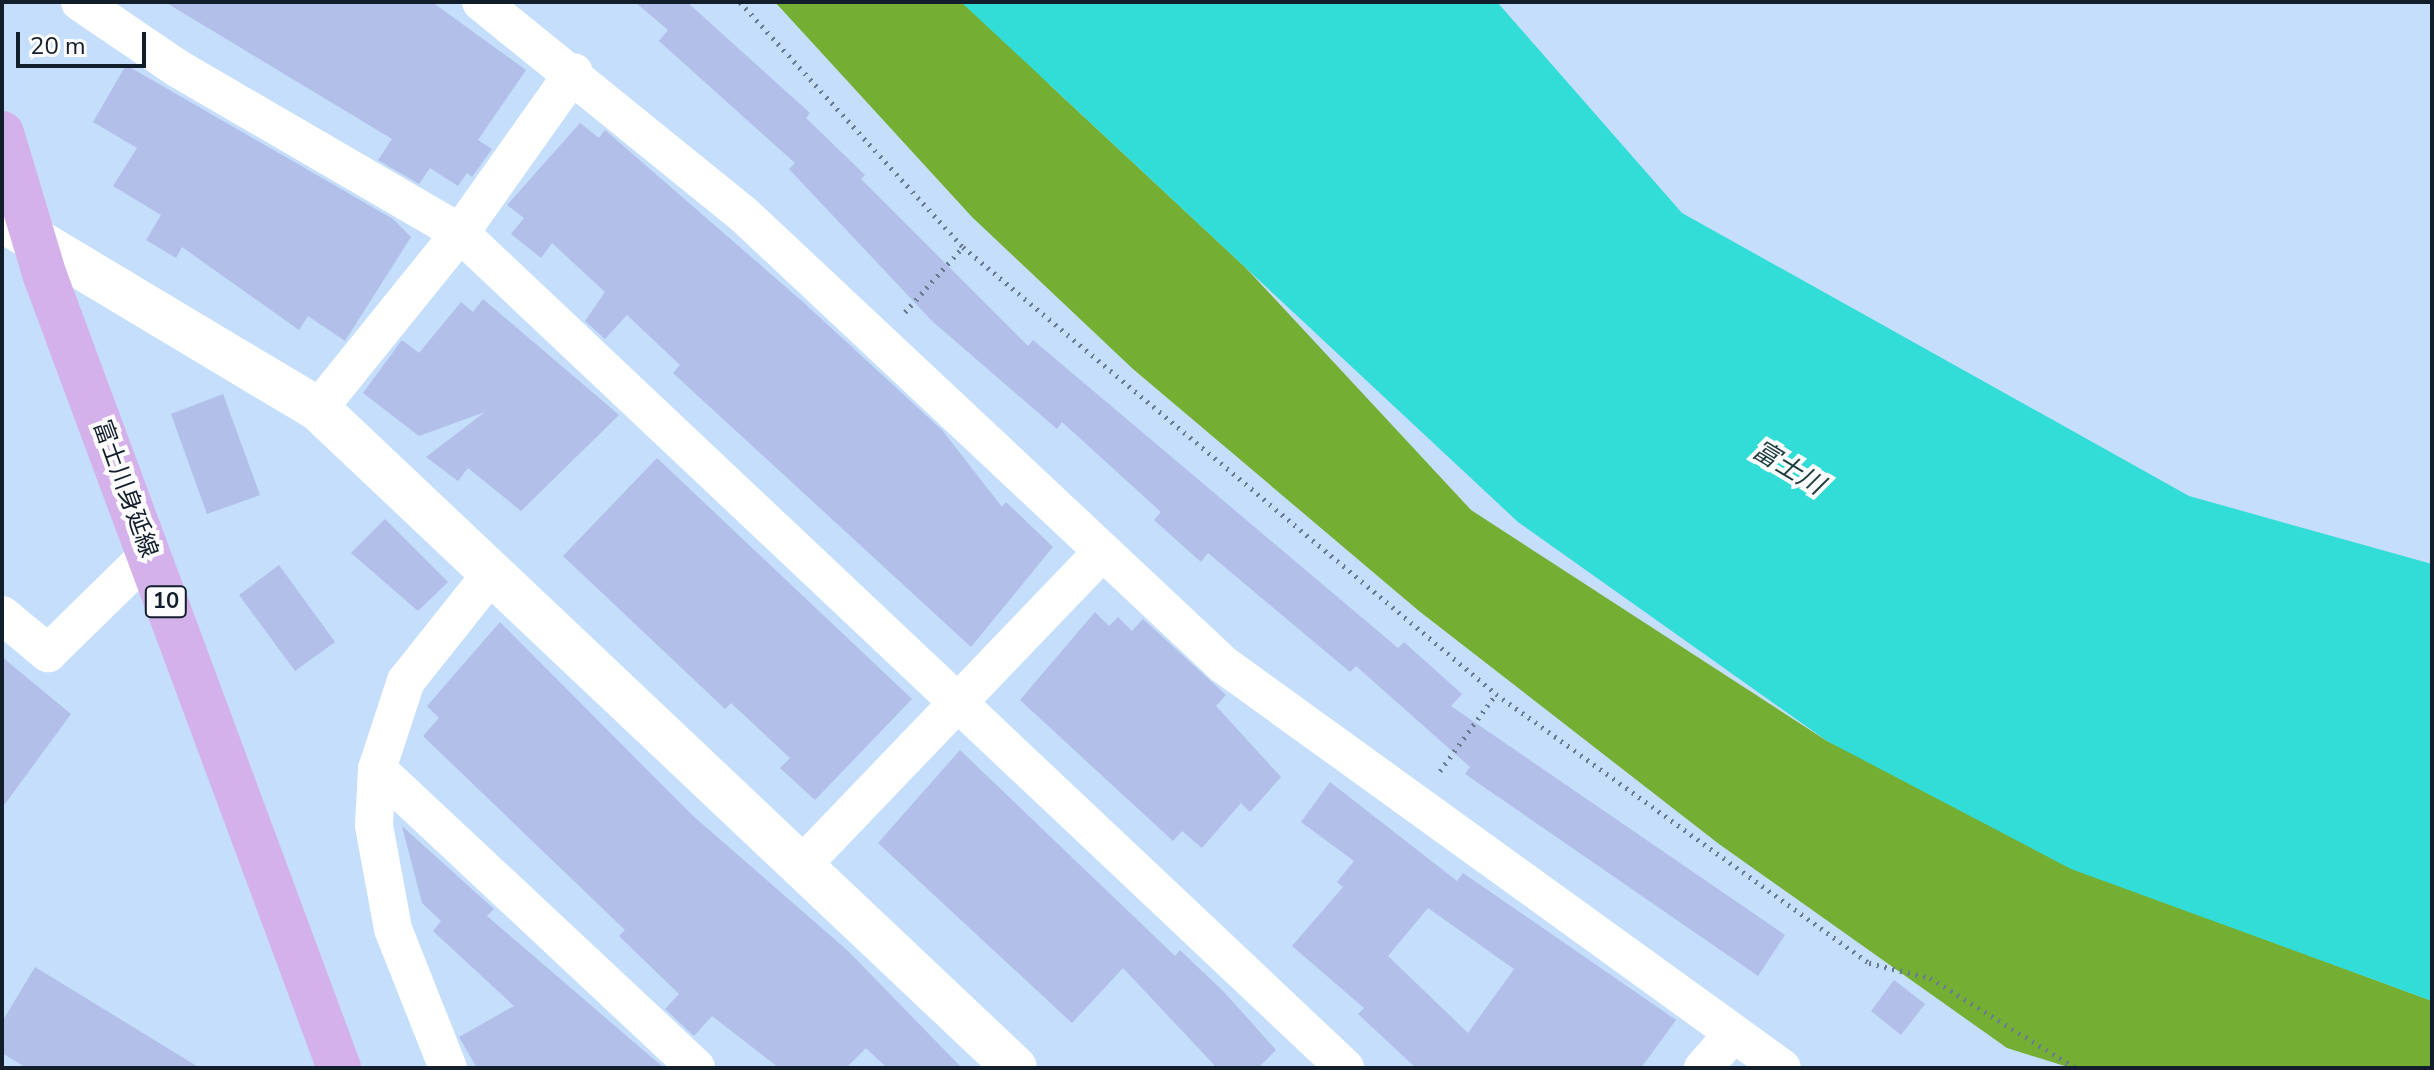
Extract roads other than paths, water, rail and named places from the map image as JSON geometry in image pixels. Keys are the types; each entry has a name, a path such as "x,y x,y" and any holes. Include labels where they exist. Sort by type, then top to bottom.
{"main road":[{"name":"富士川身延線","path":"2,133 45,276 339,1068"}],"street":[{"path":"80,2 177,68 460,233 1345,1068"},
{"path":"481,2 574,72 880,341 1224,665 1782,1068"},
{"path":"318,409 460,233 574,72"},
{"path":"2,220 318,409 1015,1068"},
{"path":"801,866 1103,551"},
{"path":"2,615 48,653 149,554"},
{"path":"448,1068 393,929 374,825 377,769 406,681 492,573"},
{"path":"377,769 696,1068"},
{"path":"1703,1068 1733,1034"}],"water":[{"name":"富士川","path":"961,2 1497,2 1682,213 2189,496 2432,564 2432,1001 2071,869 1827,741 1518,522"}]}
